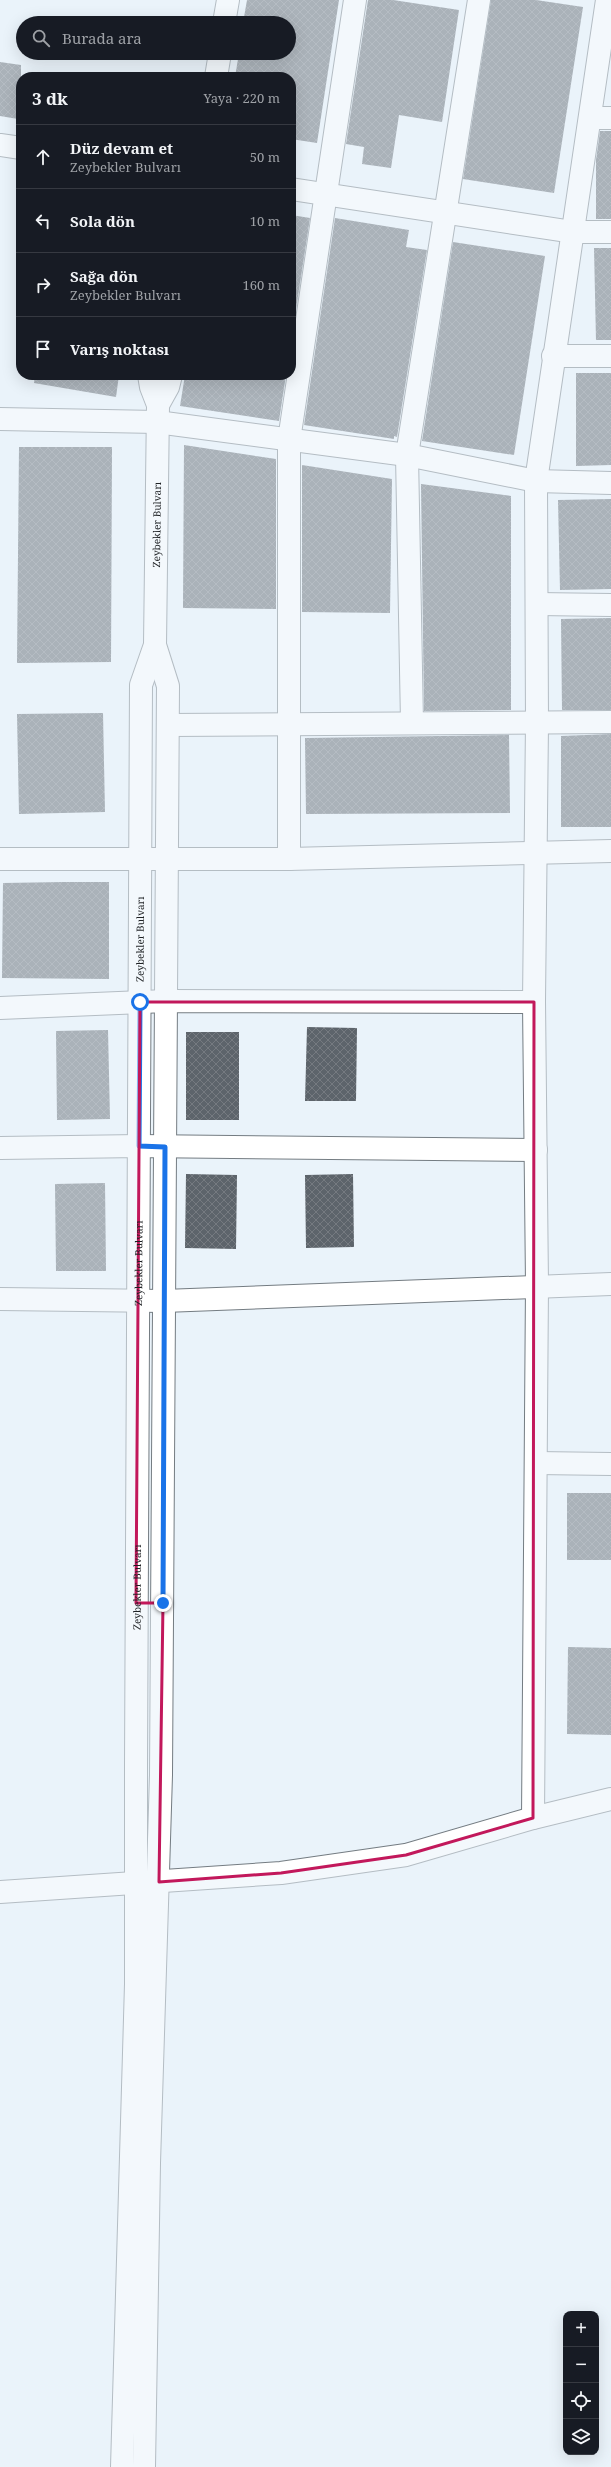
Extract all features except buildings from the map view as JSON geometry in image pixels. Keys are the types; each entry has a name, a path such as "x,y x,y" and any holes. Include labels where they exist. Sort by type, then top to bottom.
{"street":[{"path":"225,16 228,0"},
{"path":"288,859 289,440 355,0"},
{"path":"412,723 407,455 444,213 479,0"},
{"path":"533,1818 537,1285 534,1002 537,722 536,481 553,356 573,232 601,118 607,0"},
{"path":"217,72 219,60"},
{"path":"0,145 16,147"},
{"path":"296,190 573,232 611,232"},
{"path":"553,356 611,356"},
{"name":"Zeybekler Bulvarı","path":"122,2467 136,1984 136,1603 142,686 155,645 158,414 150,380"},
{"name":"Zeybekler Bulvarı","path":"158,414 170,380"},
{"path":"0,419 158,414 289,440 407,455 536,481 611,483"},
{"path":"537,604 611,605"},
{"name":"Zeybekler Bulvarı","path":"144,2467 149,2163 159,1882 163,1603 168,686 155,645"},
{"path":"168,725 289,722 611,722"},
{"path":"0,860 167,858 288,859 611,851"},
{"path":"0,1008 166,1001 534,1002"},
{"path":"0,1148 139,1146 536,1150"},
{"path":"0,1299 164,1301 537,1285 611,1284"},
{"path":"536,1463 611,1464"},
{"path":"136,1603 163,1603"},
{"path":"0,1892 280,1873 406,1855 533,1818 611,1799"}],"highlighted area":[{"path":"140,1002 534,1002 533,1818 406,1855 281,1873 159,1882 163,1603 136,1603"}],"route":[{"path":"140,1002 139,1146 165,1147 163,1603"}]}
